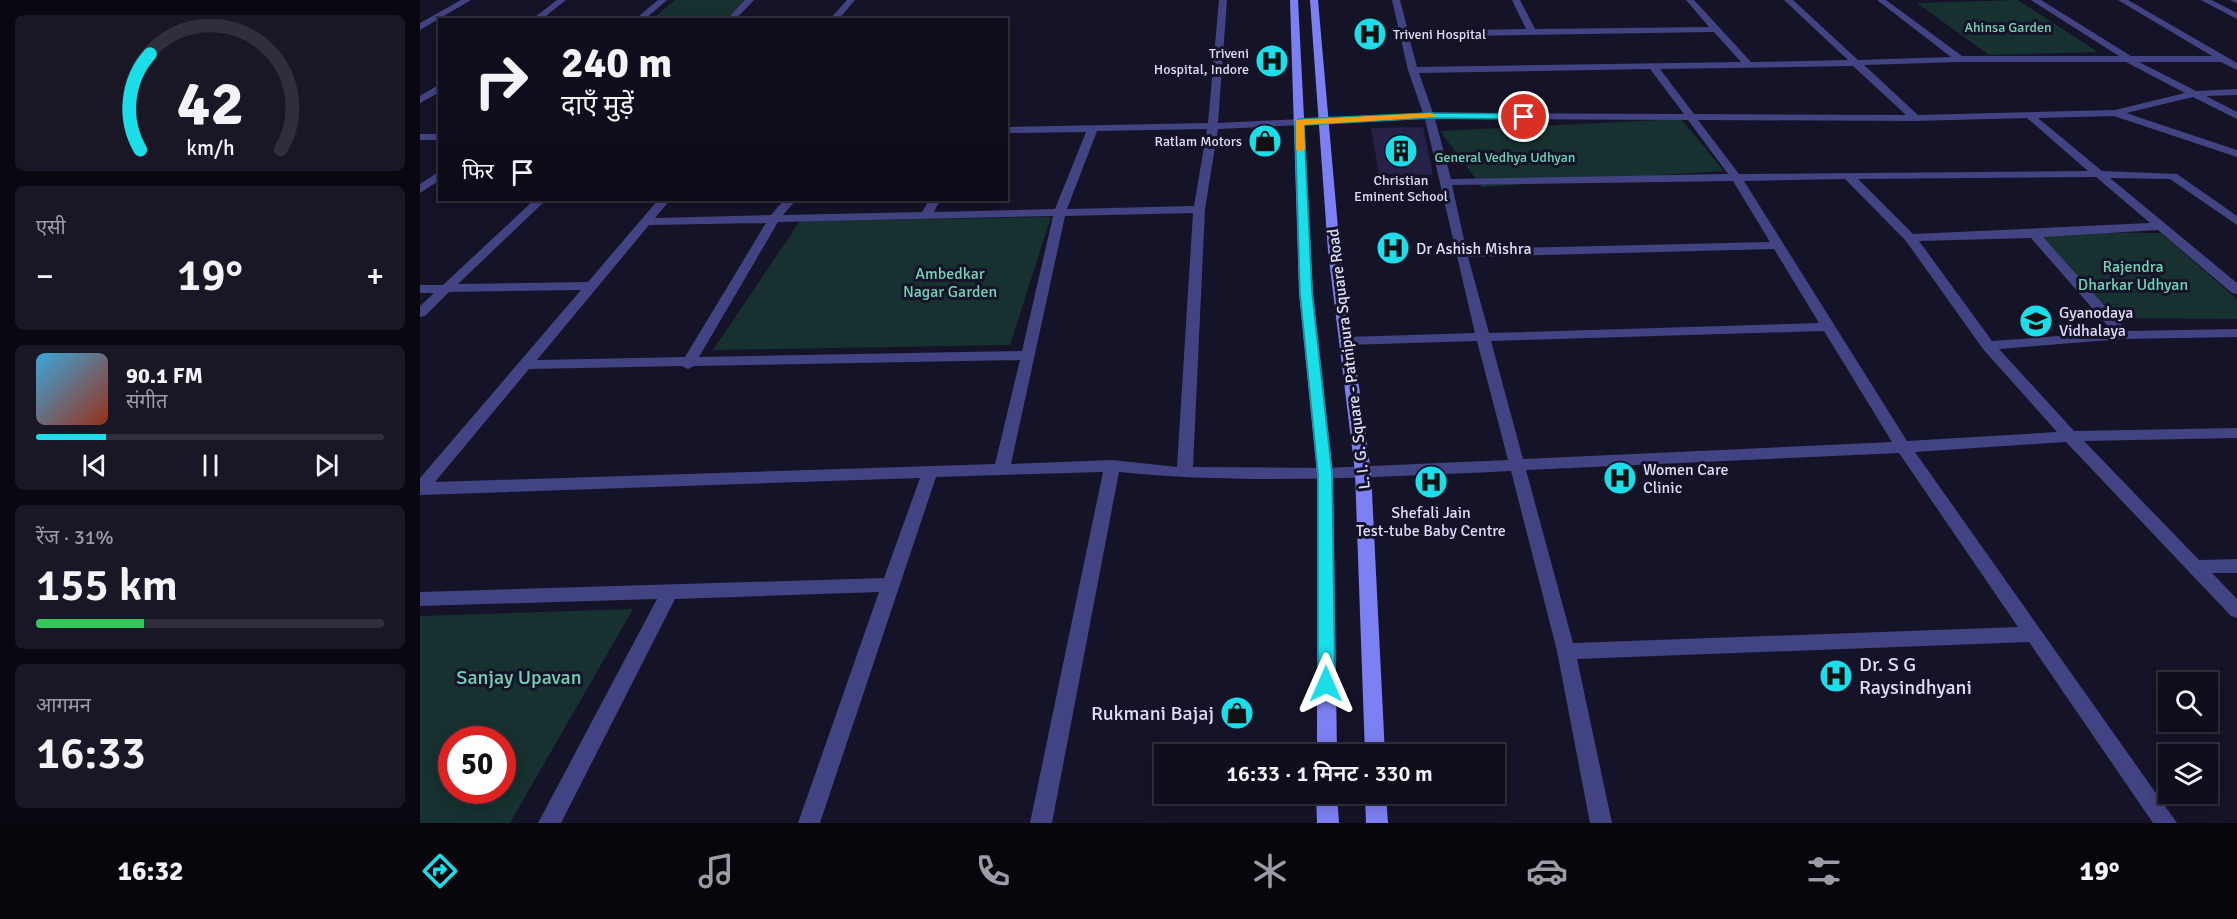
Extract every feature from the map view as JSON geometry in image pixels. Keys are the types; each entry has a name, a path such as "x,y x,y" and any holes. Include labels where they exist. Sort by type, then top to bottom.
{"main road":[{"name":"L. I. G. Square - Patnipura Square Road","path":"1294,0 1306,293 1325,474 1327,744"},
{"name":"L. I. G. Square - Patnipura Square Road","path":"1314,0 1334,251 1363,472 1375,744"},
{"path":"1327,804 1328,823"},
{"path":"1376,804 1377,823"}],"street":[{"path":"420,27 467,0"},
{"path":"537,18 562,0"},
{"path":"640,18 663,0"},
{"path":"731,18 750,0"},
{"path":"835,18 851,0"},
{"path":"1185,473 1199,209 1213,126 1223,0"},
{"path":"1396,0 1413,70 1429,116 1461,253 1566,651 1601,823"},
{"path":"1516,0 1531,31"},
{"path":"1690,0 1748,64"},
{"path":"1788,0 1915,118"},
{"path":"1881,0 1960,59"},
{"path":"2035,0 2130,60 2237,116"},
{"path":"2122,0 2237,67"},
{"path":"2205,0 2237,16"},
{"path":"1405,34 1716,29"},
{"path":"1413,70 1856,63 1960,59 2223,58"},
{"path":"1653,66 1737,179 1827,327 1904,447 2166,823"},
{"path":"420,100 438,88"},
{"path":"1008,130 1213,126 1429,116 1915,118 2030,116 2115,113 2192,94 2237,92"},
{"path":"2115,113 2237,154"},
{"path":"2030,116 2237,290"},
{"path":"1002,469 1060,211 1093,128"},
{"path":"420,137 438,137"},
{"path":"1446,182 1848,176 2097,174 2172,176 2237,222"},
{"path":"420,190 438,176"},
{"path":"1848,176 1910,238 1989,346 2070,436 2237,611"},
{"path":"420,313 539,201"},
{"path":"421,488 663,201"},
{"path":"688,364 774,219 788,201"},
{"path":"927,214 934,201"},
{"path":"644,222 1199,209"},
{"path":"1910,238 2034,234 2162,226"},
{"path":"2034,234 2123,335"},
{"path":"1461,253 1778,245"},
{"path":"420,290 591,286"},
{"path":"1346,341 1827,327"},
{"path":"1989,346 2123,335 2237,333"},
{"path":"524,365 688,364 1027,355"},
{"path":"421,488 1112,466 1185,473 1325,474 1904,447 2070,436 2237,433"},
{"path":"1041,823 1112,466"},
{"path":"808,823 930,471"},
{"path":"2195,567 2237,566"},
{"path":"420,599 890,585"},
{"path":"549,823 670,591"},
{"path":"1566,651 2033,634"}],"green space":[{"path":"675,0 747,0 727,18 653,18"},
{"name":"Ahinsa Garden","path":"2018,0 2098,52 1989,55 1917,3"},
{"name":"General Vedhya Udhyan","path":"1681,119 1724,171 1482,187 1440,131"},
{"name":"Ambedkar Nagar Garden","path":"1051,217 1010,345 713,350 800,221"},
{"name":"Rajendra Dharkar Udhyan","path":"2030,232 2161,233 2237,299 2237,319 2113,318"},
{"name":"Sanjay Upavan","path":"633,609 510,823 420,823 420,616"}],"building":[{"name":"Christian Eminent School","path":"1423,127 1433,175 1379,174 1371,128"}],"slow traffic":[{"path":"1300,149 1299,122 1430,116"}],"place":[{"name":"Triveni Hospital","path":"1370,34"},
{"name":"Triveni Hospital, Indore","path":"1272,61"},
{"name":"Ratlam Motors","path":"1265,141"},
{"name":"Christian Eminent School","path":"1401,151"},
{"name":"Dr Ashish Mishra","path":"1393,248"},
{"name":"Gyanodaya Vidhalaya","path":"2036,321"},
{"name":"Women Care Clinic","path":"1620,478"},
{"name":"Shefali Jain Test-tube Baby Centre","path":"1431,482"},
{"name":"Dr. S G Raysindhyani","path":"1836,676"},
{"name":"Rukmani Bajaj","path":"1237,713"}],"route":[{"path":"1326,684 1325,474 1306,293 1299,122 1429,116 1524,117"}]}
